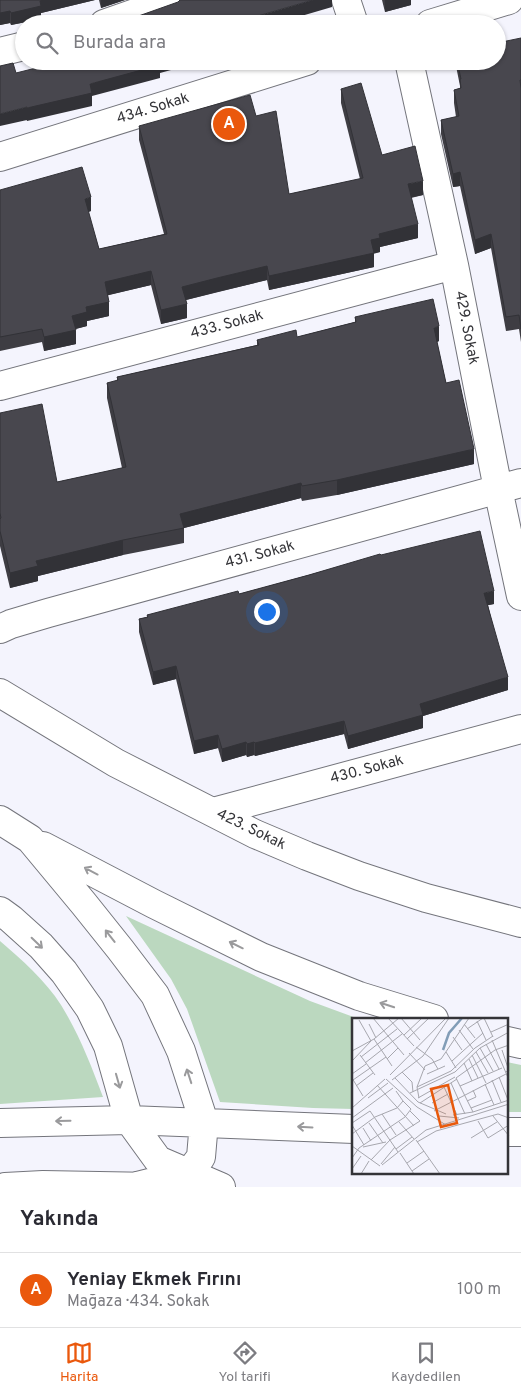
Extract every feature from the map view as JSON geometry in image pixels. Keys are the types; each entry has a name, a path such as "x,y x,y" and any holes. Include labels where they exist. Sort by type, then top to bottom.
{"main road":[{"path":"130,15 172,0"},
{"path":"346,0 351,15"},
{"path":"460,15 509,0"},
{"path":"0,52 15,48"},
{"name":"434. Sokak","path":"0,157 278,70"},
{"name":"429. Sokak","path":"411,70 454,265 509,486 521,596"},
{"name":"433. Sokak","path":"0,386 454,265"},
{"name":"431. Sokak","path":"0,629 10,624 48,613 509,486"},
{"name":"423. Sokak","path":"0,693 116,763 256,834 358,876 426,898 521,923"},
{"name":"430. Sokak","path":"213,812 521,729"},
{"path":"0,820 30,839 154,904 262,957 358,996 428,1018"},
{"path":"5,1187 43,1185 150,1186 189,1173 201,1158 204,1122 181,1050 155,995 30,839"},
{"path":"0,911 40,946 64,972 90,1009 108,1046 129,1120 158,1160 221,1187"},
{"path":"508,1041 521,1044"},
{"path":"0,1123 129,1120 352,1129"},
{"path":"508,1132 521,1132"}],"green space":[{"path":"126,916 310,1001 356,1018 352,1018 352,1109 220,1102 187,1009 171,979"},
{"path":"0,941 41,979 61,1005 79,1038 103,1097 0,1104"},
{"path":"508,1062 521,1065 521,1112 508,1112"}],"building":[{"path":"0,0 43,0 40,1 41,6 11,13 10,11 0,13"},
{"path":"180,0 313,0 261,15 141,15"},
{"path":"521,38 521,329 519,315 506,317 491,234 475,240 460,172 453,174 441,120 459,116 454,90 461,88 459,70 506,70 506,41"},
{"path":"13,63 16,73 28,70 142,70 90,84 92,93 0,114 0,66"},
{"path":"361,83 382,155 415,146 423,181 408,184 418,224 379,234 380,238 371,240 374,253 269,276 267,266 182,287 187,304 161,310 151,271 105,282 109,302 86,307 87,312 72,316 76,330 44,337 42,329 0,337 0,190 82,167 91,197 85,199 99,249 167,234 139,126 250,95 256,116 276,111 289,194 363,178 341,89"},
{"path":"433,299 439,326 434,328 446,383 459,380 474,449 337,480 302,486 301,483 180,514 184,528 123,540 36,561 38,566 10,573 0,531 0,413 42,404 57,482 126,467 107,383 118,380 117,377 259,345 257,340 296,330 297,337 356,322 355,317"},
{"path":"480,531 494,591 484,593 508,677 420,704 423,715 348,736 344,721 255,743 247,744 246,742 222,749 218,735 194,741 176,666 153,672 139,619 148,617 147,615 238,591 239,594 380,554"}],"place":[{"name":"Yeniay Ekmek Fırını","path":"229,124"}]}
